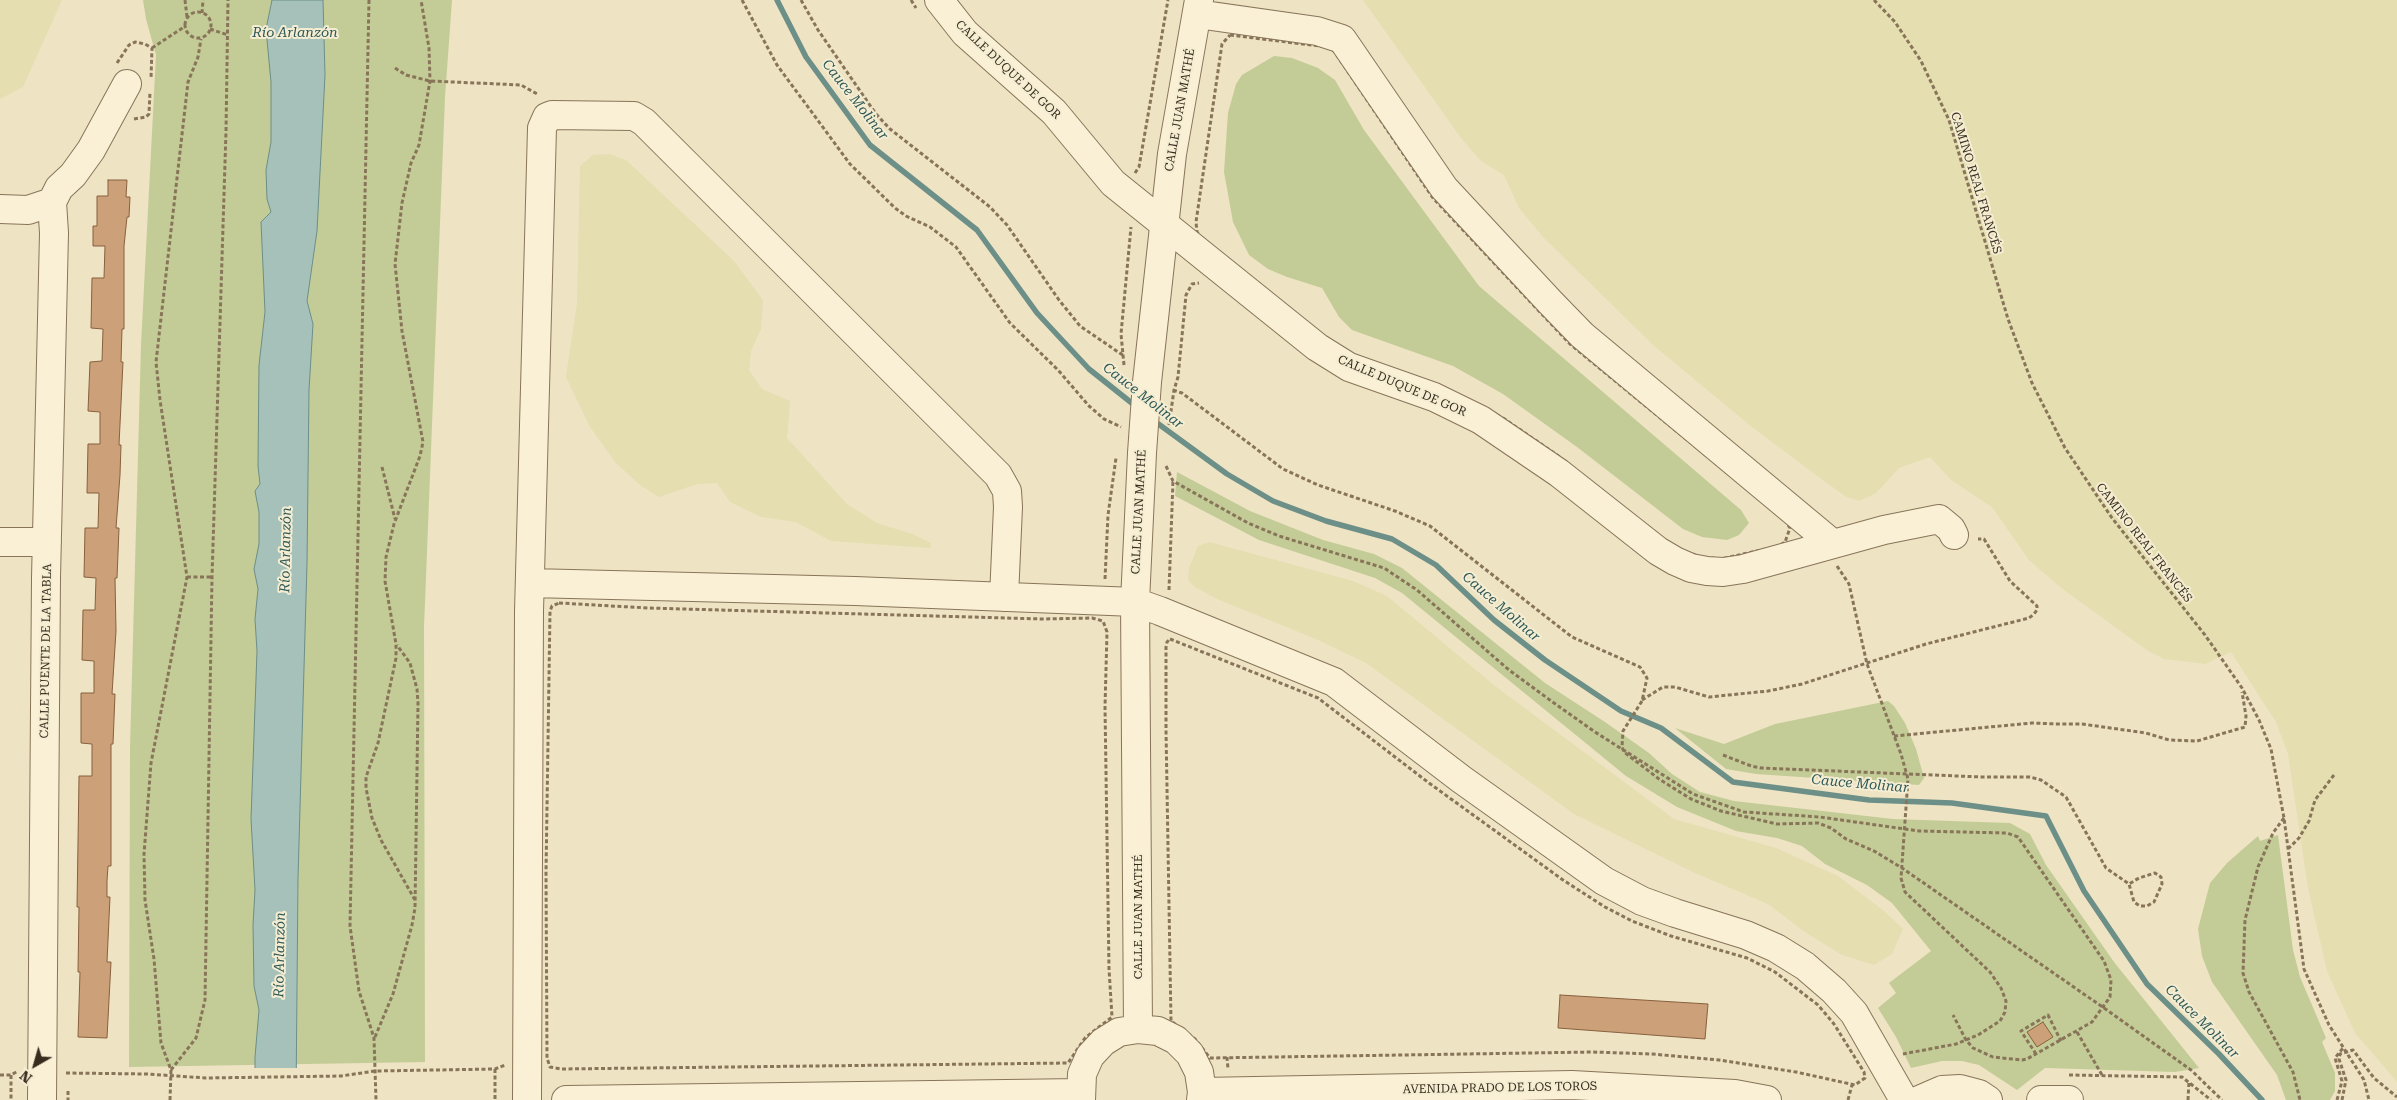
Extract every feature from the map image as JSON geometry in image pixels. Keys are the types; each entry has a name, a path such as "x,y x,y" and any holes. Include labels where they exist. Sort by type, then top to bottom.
{"street":[{"name":"CALLE DUQUE DE GOR","path":"929,6 965,33 1054,112 1113,183 1317,347 1349,367 1434,397 1481,420 1559,473 1658,551 1675,561 1691,568 1723,572 1743,569 1884,530 1940,519 1951,528 1969,535"},
{"name":"CALLE JUAN MATHÉ","path":"1138,1029 1135,602 1142,458 1139,378 1172,154 1198,7"},
{"path":"1198,7 1317,31 1342,39 1444,188 1582,335 1833,544"},
{"path":"0,209 28,210 52,202 59,188 73,175 91,150 121,75"},
{"path":"527,1100 530,583 542,128 547,117 552,114 634,116 659,136 998,475 1007,491 1008,507 1004,597"},
{"name":"CALLE PUENTE DE LA TABLA","path":"42,1100 47,542 54,233 52,202"},
{"path":"0,542 47,542"},
{"path":"530,583 1135,602 1334,682 1460,779 1604,881 1642,901 1746,935 1776,948 1805,966 1834,991 1854,1013 1904,1100"},
{"path":"566,1100 1081,1096 1082,1074 1090,1056 1103,1042 1119,1032 1138,1029 1164,1034 1176,1040 1190,1054 1199,1072 1201,1096"},
{"name":"AVENIDA PRADO DE LOS TOROS","path":"1201,1096 1572,1085 1735,1094 1767,1100"},
{"path":"2040,1100 2067,1088"},
{"path":"1920,1100 1942,1090 1960,1089 1979,1094 1988,1100"}],"path":[{"path":"152,48 184,27 187,17 185,0"},
{"path":"202,13 203,0"},
{"path":"171,1070 196,1038 205,1000 212,577 228,0"},
{"path":"370,0 350,926 360,992 374,1038 376,1100"},
{"path":"415,900 381,840 372,818 366,788 366,777 386,708 396,644 384,581 386,556 395,520 420,456 423,442 398,303 396,281 396,244 411,163 419,145 430,81 429,48 421,0"},
{"path":"742,0 777,65 850,164 895,208 906,216 930,226 956,247 1010,323 1058,370 1088,406 1104,419 1120,427 1119,437"},
{"path":"801,0 818,30 876,114 890,129 990,207 1007,225 1059,300 1080,326 1124,356 1139,378 1182,393 1283,469 1318,486 1403,514 1430,526 1572,637 1640,667 1647,678 1642,701 1623,731 1623,749 1659,780 1691,799 1721,811 1758,821 1789,826 1825,825 1902,868 2191,1070 2222,1100"},
{"path":"911,0 929,6"},
{"path":"1131,175 1139,167 1168,0"},
{"name":"CAMINO REAL FRANCÉS","path":"1874,0 1895,22 1921,61 1949,120 2008,319 2032,383 2065,448 2112,518 2205,635 2242,688 2259,720 2271,749 2284,818 2304,969 2329,1025 2364,1080 2369,1100"},
{"path":"184,27 189,36 201,39 209,34 212,24 206,14 196,11 187,17"},
{"path":"210,29 228,35"},
{"path":"1230,35 1327,47 1334,51 1433,198 1570,344 1785,520 1790,528 1789,535 1785,542 1779,546 1721,559 1701,557 1681,550 1663,539 1557,455 1503,418 1449,391 1351,355 1277,300 1204,241 1197,232 1198,208 1222,44 1230,35"},
{"path":"170,1100 171,1070 162,1043 154,959 145,900 144,854 151,763 187,577 156,362 188,82 198,57 201,39"},
{"path":"121,75 129,45 135,42 152,48"},
{"path":"133,119 146,117 148,114 152,48"},
{"path":"395,68 406,75 430,81 521,85 539,95 547,95"},
{"path":"532,100 539,95"},
{"path":"1130,223 1132,229 1122,334 1124,356 1139,378"},
{"path":"1107,575 1108,515 1142,458 1167,472 1173,481 1248,523 1278,536 1384,568 1417,590 1509,670 1595,732 1693,794 1744,812 1820,817 1919,831 2007,833 2023,842 2107,965 2111,980 2111,991 2104,1008 2092,1022 2028,1059 2008,1060 1985,1054 1966,1040 1953,1015"},
{"path":"382,467 395,520"},
{"path":"1170,594 1173,481"},
{"path":"1642,701 1663,687 1674,687 1709,697 1802,684 1926,644 2029,618 2037,610 2036,606 2005,576 1984,539 1969,535"},
{"path":"1833,544 1837,566 1849,584 1867,664 1906,774 1903,886 1910,899 1990,972 2004,993 2006,1007 2000,1021 1956,1044 1900,1055 1861,1082 1852,1085 1787,1070 1719,1060 1652,1054 1503,1052 1210,1058 1195,1039 1171,1022 1166,730 1167,642 1175,640 1318,698 1429,783 1563,880 1605,907 1632,921 1671,936 1747,958 1775,972 1818,1005 1834,1024 1883,1065"},
{"path":"187,577 212,577"},
{"path":"559,603 648,608 1092,618 1103,621 1106,626 1106,646 1109,969 1112,1017 1108,1023 1085,1038 1068,1062 561,1069 550,1067 547,1058 546,873 552,606 559,603"},
{"path":"374,1038 393,994 406,952 415,900 417,689 410,664 396,644"},
{"path":"1894,736 2032,723 2082,724 2146,733 2169,740 2204,740 2245,727 2246,716 2242,688"},
{"path":"1723,755 1761,768 2030,777 2041,780 2066,797 2106,868 2129,884 2134,902 2140,906 2147,906 2154,902 2162,884 2161,877 2155,873 2139,878 2129,884"},
{"path":"2287,849 2299,838 2309,821 2315,800 2334,775"},
{"path":"2284,818 2273,833 2258,867 2245,920 2243,973 2249,992 2293,1072 2300,1100"},
{"path":"2036,1054 2021,1031 2048,1014 2061,1041"},
{"path":"2077,1032 2102,1075"},
{"path":"2337,1100 2342,1081 2334,1058 2344,1050 2353,1050 2374,1078 2397,1097"},
{"path":"2342,1100 2346,1080 2339,1059 2340,1054 2344,1050"},
{"path":"62,1070 67,1073 146,1074 206,1078 341,1076 375,1071 495,1069 501,1068 508,1059"},
{"path":"0,1075 11,1075 19,1071 20,1067"},
{"path":"495,1069 496,1100"},
{"path":"11,1075 11,1100"},
{"path":"2067,1088 2102,1075 2176,1076 2189,1081 2211,1100"},
{"path":"2188,1100 2189,1081"},
{"path":"1848,1100 1852,1085"}],"shaded area":[{"path":"0,0 62,0 23,87 0,99"},
{"path":"1363,0 2397,0 2397,1082 2355,1033 2327,971 2308,888 2288,754 2276,722 2231,652 2205,664 2164,659 2148,651 2060,587 2029,560 1992,507 1951,480 1930,457 1899,468 1876,493 1859,501 1845,496 1752,427 1653,345 1543,237 1519,208 1504,175 1481,161 1461,138"},
{"path":"609,154 626,160 734,261 763,300 761,329 751,351 749,370 762,389 790,401 787,438 847,504 877,523 912,534 931,543 930,548 831,541 796,522 761,517 730,502 717,483 697,484 659,497 640,485 616,463 590,427 566,377 577,303 580,166 593,155"},
{"path":"1209,542 1353,581 1387,596 1495,686 1674,819 1776,848 1838,876 1884,911 1903,929 1892,954 1874,965 1842,955 1805,932 1768,904 1695,873 1574,814 1366,663 1316,639 1217,599 1195,587 1188,580 1189,568 1198,546"}],"green space":[{"path":"143,0 452,0 445,97 424,627 425,1062 129,1067 130,748 141,345 156,55"},
{"path":"1274,56 1292,58 1318,68 1335,80 1364,130 1479,286 1741,510 1749,523 1739,535 1727,540 1702,537 1683,529 1577,447 1503,394 1453,366 1352,330 1339,317 1322,288 1268,269 1249,255 1233,222 1224,172 1228,113 1236,84 1242,75"},
{"path":"1177,472 1250,511 1323,540 1374,554 1402,568 1545,683 1605,722 1649,753 1672,774 1700,792 1734,801 1893,819 2010,823 2030,834 2046,865 2114,962 2199,1068 2175,1072 2045,1068 2017,1090 1979,1065 1962,1061 1942,1061 1911,1068 1896,1037 1878,1008 1896,993 1889,983 1931,951 1892,903 1867,885 1825,864 1802,846 1777,838 1736,831 1677,807 1626,776 1402,593 1375,578 1259,540 1175,496"},
{"path":"1888,701 1894,706 1905,723 1916,749 1924,778 1919,785 1756,774 1726,769 1675,728 1724,744 1775,724"},
{"path":"2278,835 2293,950 2300,977 2326,1038 2322,1042 2335,1073 2335,1091 2330,1100 2286,1100 2277,1075 2212,982 2202,956 2198,929 2210,883 2227,863 2258,836 2260,841"}],"water":[{"name":"Río Arlanzón","path":"272,0 323,0 325,75 317,231 307,301 313,324 309,390 307,563 298,878 296,1100 255,1100 255,1057 259,1010 254,986 253,925 255,890 251,819 257,651 255,619 258,589 254,569 259,544 259,512 255,491 260,484 258,466 259,365 265,312 261,222 271,212 267,199 266,170 271,142 271,82 266,29"}],"pier":[{"path":"253,1068 298,1068 299,1100 253,1100"}],"building":[{"path":"108,180 127,180 126,197 130,197 124,246 124,329 122,329 121,362 123,362 119,445 121,445 116,528 119,528 117,578 115,578 116,631 112,694 115,694 113,744 111,744 111,866 108,866 107,881 107,897 110,897 107,962 111,962 107,1038 78,1037 80,972 78,972 79,907 77,907 79,776 92,776 92,744 81,743 81,693 94,693 94,661 82,660 83,610 95,610 96,578 84,577 85,528 98,528 99,493 87,493 88,444 100,444 100,412 88,411 90,362 102,361 103,329 91,328 92,278 104,278 105,246 93,246 93,226 97,226 97,196 108,196"},
{"path":"1560,995 1708,1004 1705,1039 1558,1028"},
{"path":"2043,1022 2053,1037 2037,1047 2027,1032"}],"waterway":[{"name":"Cauce Molinar","path":"777,0 806,57 870,145 977,230 1037,313 1089,369 1138,408"},
{"name":"Cauce Molinar","path":"1153,420 1227,474 1273,501 1326,521 1392,539 1436,565 1494,620 1545,660 1621,711 1661,728 1733,782 1869,800 1952,803 2046,816 2084,891 2147,984 2219,1054 2262,1100"}]}
